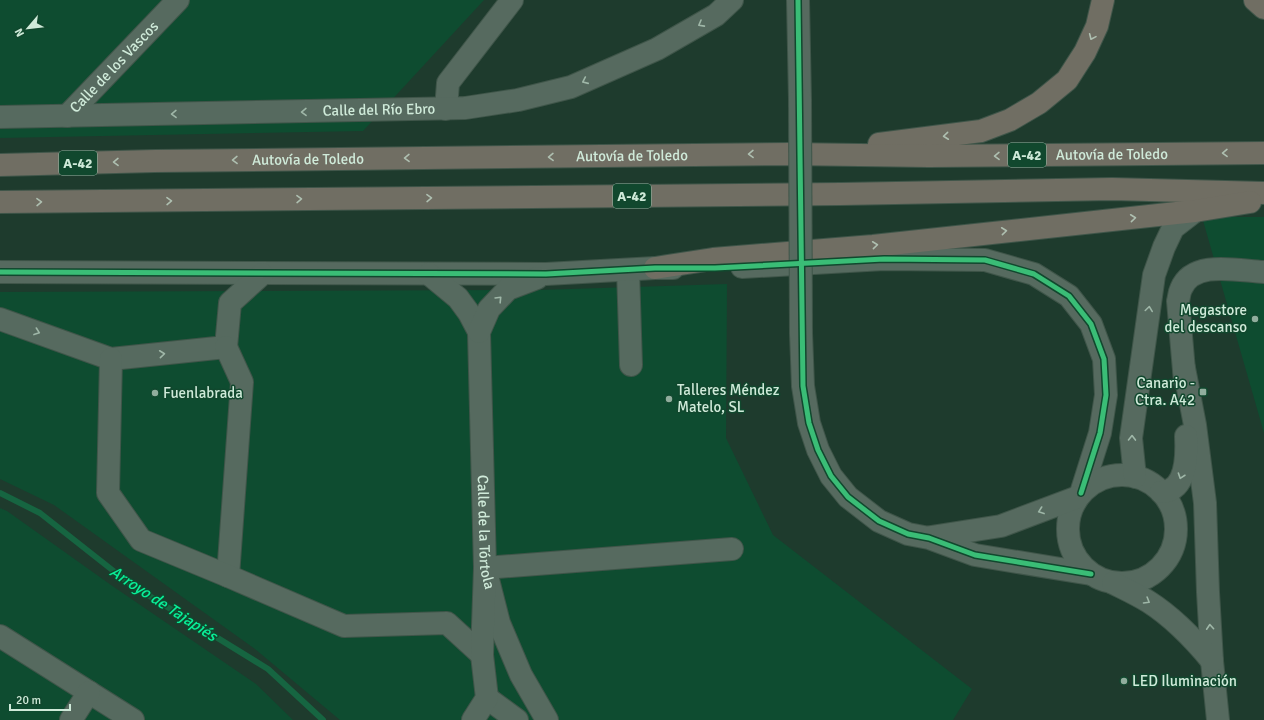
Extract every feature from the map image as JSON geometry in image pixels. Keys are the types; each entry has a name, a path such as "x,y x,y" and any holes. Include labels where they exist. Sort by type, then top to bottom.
{"highway":[{"path":"790,154 981,131 1010,120 1039,103 1067,80 1086,52 1097,26 1103,0"},
{"path":"1255,0 1264,8"},
{"name":"Autovía de Toledo","path":"0,164 790,154 929,156 1264,153"},
{"name":"A-42","path":"0,202 833,194 1112,189 1264,193"},
{"path":"655,268 713,259 873,246 1195,211 1264,200"}],"street":[{"name":"Calle de los Vascos","path":"67,116 178,0"},
{"path":"446,109 448,83 512,0"},
{"name":"Calle del Río Ebro","path":"0,117 446,109 465,108 518,100 571,87 656,49 716,15 732,0"},
{"path":"798,0 801,333 803,386 809,423 818,450 831,476 848,497 879,521 908,534 929,538 975,555 1091,574"},
{"path":"1135,476 1131,438 1154,275 1164,247 1174,228 1195,211"},
{"path":"0,272 546,274 655,268 715,268 884,259 985,260 1034,274 1068,296 1091,324 1104,359 1106,395 1100,433 1079,495 1070,513 1067,530 1070,547 1079,562 1091,574 1102,580 1113,583 1148,601 1170,617 1192,637 1212,661"},
{"path":"1113,583 1130,583 1147,578 1161,567 1171,553 1176,537 1168,492 1175,488 1180,481 1186,464 1187,442 1184,368 1178,301 1180,289 1188,278 1209,268 1264,272"},
{"path":"628,270 631,365"},
{"path":"228,576 242,382 226,347 230,303 262,274"},
{"name":"Calle de la Tórtola","path":"429,274 458,298 470,313 479,332 485,568 499,623 521,675 547,720"},
{"name":"Calle de la Tórtola","path":"479,332 489,309 508,289 546,274"},
{"path":"0,319 111,359 226,347"},
{"path":"111,359 108,493 141,540 344,626 447,623 482,655"},
{"path":"1184,368 1195,425 1204,503 1212,661 1218,720"},
{"path":"929,538 1001,526 1079,495 1092,484 1106,477 1120,475 1135,476 1149,482 1193,529 1200,543 1208,592"},
{"path":"1169,504 1186,498 1202,483"},
{"path":"473,720 487,698 482,655 485,568 732,549"},
{"path":"0,636 133,720"},
{"path":"71,720 89,692"},
{"path":"487,698 517,720"}],"shaded area":[{"path":"0,0 484,0 363,131 0,138"},
{"path":"1202,217 1264,217 1264,433"},
{"path":"727,284 726,438 773,535 972,689 953,720 340,720 255,649 54,505 0,479 0,292 539,290"},
{"path":"0,508 7,511 111,585 256,684 293,720 0,720"}],"waterway":[{"name":"Arroyo de Tajapiés","path":"0,493 40,513 130,584 268,669 323,720"}],"cycle path":[{"path":"798,0 803,386 809,423 818,450 831,476 848,497 879,521 908,534 929,538 975,555 1091,574"},
{"path":"0,272 546,274 655,268 715,268 884,259 985,260 1034,274 1069,296 1091,324 1104,359 1106,395 1100,433 1081,493"}],"place":[{"name":"Megastore del descanso","path":"1255,319"},
{"name":"Canario - Ctra. A42","path":"1203,392"},
{"name":"Fuenlabrada","path":"155,393"},
{"name":"Talleres Méndez Matelo, SL","path":"669,399"},
{"name":"LED Iluminación","path":"1124,681"}]}
